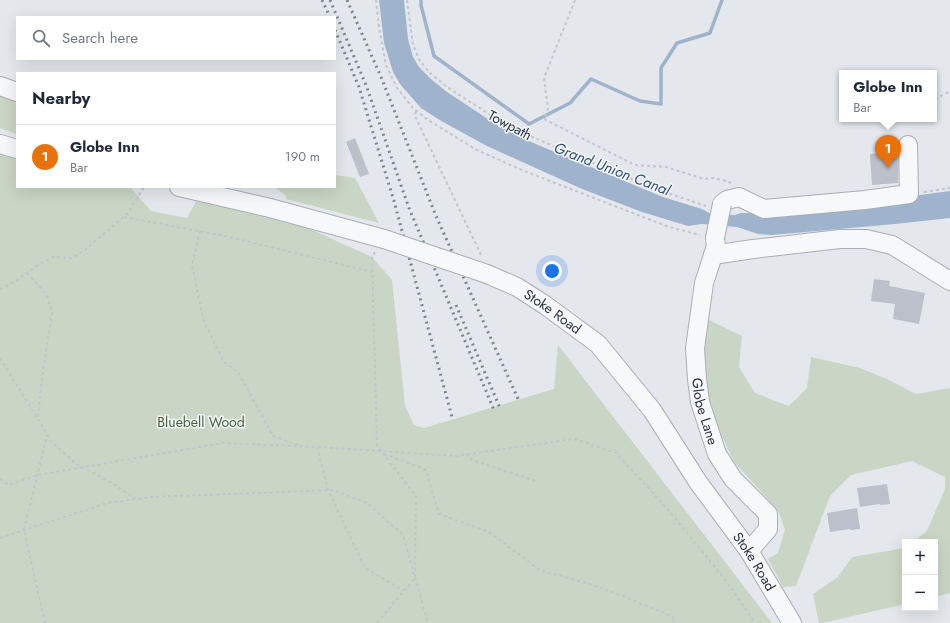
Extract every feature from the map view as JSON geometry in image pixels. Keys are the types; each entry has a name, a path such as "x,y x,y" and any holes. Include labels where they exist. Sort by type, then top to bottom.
{"street":[{"path":"0,86 16,92"},
{"path":"0,144 16,149"},
{"path":"716,206 727,200 739,197 764,209 865,200 909,194 908,145"},
{"name":"Stoke Road","path":"183,188 270,208 383,239 487,274 517,287 545,305 598,344 652,410 698,482 749,551 792,623"},
{"name":"Globe Lane","path":"716,206 715,246 704,283 698,318 695,348 697,379 700,402 717,454 733,479 768,514 768,529 749,551"},
{"path":"715,246 753,249 840,239 866,239 892,245 950,281"}],"path":[{"path":"376,0 386,64 397,88 416,111 428,120 477,150 524,171 715,246"},
{"name":"Towpath","path":"407,0 413,45 420,61 430,73 447,88 509,127 607,170 716,206"},
{"path":"575,0 544,78 548,109 544,119 635,165 666,167 704,180 713,178 726,180 734,185 739,192 739,197"},
{"path":"937,98 950,91"},
{"path":"416,111 415,116 482,256 487,274"},
{"path":"0,289 14,282 27,272 53,257 72,258 98,240 124,218 143,188"},
{"path":"909,194 950,188"},
{"path":"124,218 230,237 373,272"},
{"path":"200,231 192,265 203,319 223,361 238,372 273,436 302,446"},
{"path":"377,623 415,578 416,496 377,446 372,258 383,239"},
{"path":"27,272 47,296 52,313 43,370 38,418"},
{"path":"0,358 52,442 76,464 112,483 135,499"},
{"path":"45,623 24,530 47,434"},
{"path":"0,479 8,485 38,474 223,443 302,446 455,456 574,439 616,453 665,506 724,578 755,623"},
{"path":"317,447 328,490 365,568 404,591"},
{"path":"382,452 426,470 438,514 489,532 540,570 607,590 672,616 675,623"},
{"path":"466,454 472,460 536,481"},
{"path":"0,538 107,503 150,497 334,490 367,503 402,535 428,623"}],"green space":[{"path":"0,90 16,97 16,134 0,128"},
{"name":"Bluebell Wood","path":"0,150 16,155 16,188 131,188 151,211 187,218 197,200 288,219 372,257 392,280 405,406 414,425 424,428 554,389 558,345 772,623 0,623"},
{"path":"336,175 355,178 379,223 286,199 286,196 276,188 336,188"},
{"path":"703,317 742,336 739,367 755,393 789,406 807,388 811,357 860,368 889,380 916,394 950,388 950,593 938,596 938,539 917,539 927,531 945,489 945,477 912,461 851,475 830,496 796,586 783,587 768,559 778,553 785,530 778,510 735,463 708,409 705,387"},
{"path":"902,549 902,605 819,623 813,594 838,577 852,557"}],"water":[{"path":"379,0 404,0 408,39 413,57 419,67 447,92 497,125 531,142 663,197 702,209 711,214 735,215 741,213 786,213 950,191 950,218 772,235 758,234 737,227 702,224 688,226 642,212 582,189 487,146 421,108 400,84 393,72 384,43"}],"building":[{"path":"355,138 369,174 360,177 346,142"},
{"path":"898,152 898,183 872,185 870,154"},
{"path":"874,279 890,281 889,286 925,293 919,324 893,319 895,304 871,301"},
{"path":"887,484 890,504 860,507 857,488"},
{"path":"857,508 860,529 830,532 827,513"}],"waterway":[{"path":"421,0 434,56 529,124 570,103 591,79 640,101 661,104 661,68 677,43 710,33 722,0"}],"railway":[{"path":"322,0 330,16"},
{"path":"330,0 366,85 409,208 494,410"},
{"path":"347,0 381,77 436,216 519,401"},
{"path":"336,32 359,87 394,201 452,417"},
{"path":"456,305 500,408"}],"place":[{"name":"Globe Inn","path":"888,168"}],"water label":[{"name":"Grand Union Canal","path":"612,169"}]}
